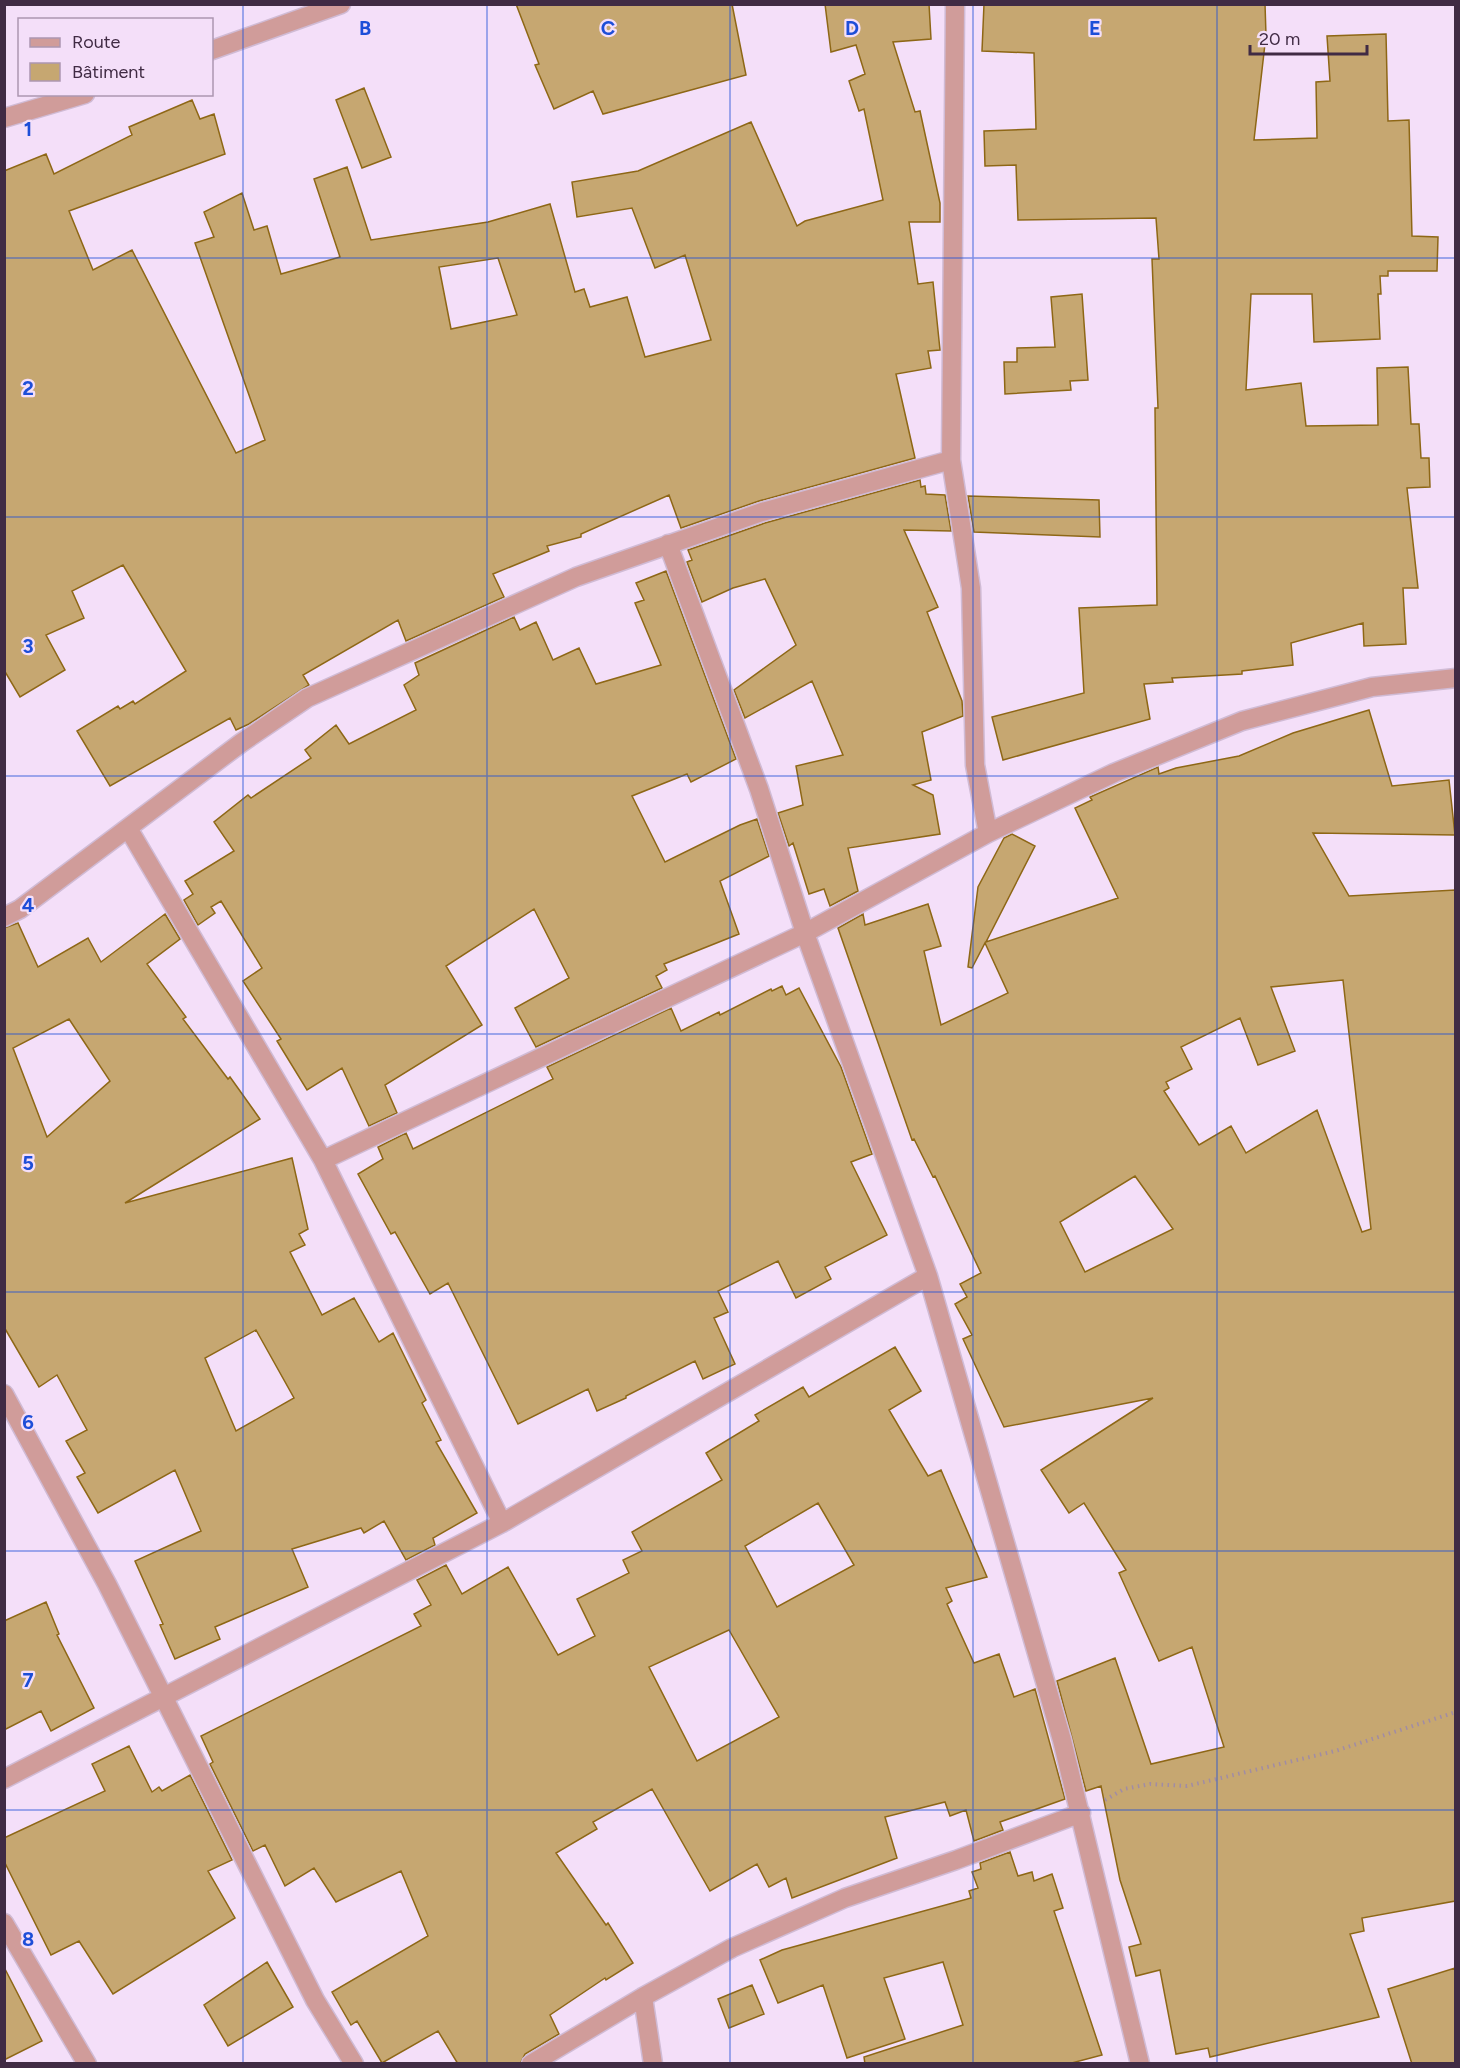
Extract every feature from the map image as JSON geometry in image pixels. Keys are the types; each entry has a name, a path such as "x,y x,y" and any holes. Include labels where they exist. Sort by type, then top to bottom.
{"street":[{"path":"213,50 341,4"},
{"path":"955,4 951,460 971,588 975,765 988,833"},
{"path":"4,118 78,96"},
{"path":"4,917 20,909 241,743 308,698 576,577 762,512 951,460"},
{"path":"668,544 759,789 805,933 928,1276 1034,1639 1081,1813 1140,2064"},
{"path":"323,1160 805,933 988,833 1114,774 1242,721 1372,687 1455,678"},
{"path":"128,828 323,1160 502,1523"},
{"path":"4,1779 502,1523 928,1276"},
{"path":"4,1394 102,1574 315,2000 354,2064"},
{"path":"531,2064 643,1997 732,1948 845,1898 956,1860 1081,1813"},
{"path":"4,1923 87,2064"},
{"path":"643,1997 653,2064"}],"path":[{"path":"1081,1813 1124,1789 1150,1784 1187,1786 1335,1751 1455,1712"}],"building":[{"path":"516,4 732,4 746,75 603,114 593,91 554,109 535,65 539,64"},
{"path":"825,4 929,4 931,39 893,42 915,112 920,111 940,203 940,222 909,222 918,284 933,282 940,350 928,351 931,368 896,374 915,458 759,501 681,528 669,495 581,534 581,537 547,546 549,551 493,574 504,597 406,641 398,620 303,675 309,685 249,724 236,730 230,718 110,786 77,731 118,706 120,709 133,701 135,704 186,671 123,565 72,591 84,618 46,635 65,670 20,697 4,670 4,171 46,154 54,174 132,135 129,127 192,100 200,119 214,114 225,154 69,211 93,270 132,250 236,453 265,440 195,243 214,237 204,212 242,193 254,230 267,226 281,274 340,257 314,179 347,167 371,240 488,222 550,204 575,292 584,289 590,307 627,297 645,357 711,340 685,255 655,268 632,208 577,217 572,182 638,171 751,122 797,226 805,221 883,200 864,109 859,111 849,81 865,74 856,45 831,52","holes":["498,258 517,315 451,329 439,267"]},
{"path":"984,4 1265,4 1266,35 1254,140 1317,138 1316,82 1330,81 1327,36 1386,34 1388,121 1409,120 1412,236 1438,237 1437,271 1388,271 1388,276 1380,276 1381,294 1378,294 1380,339 1314,342 1312,294 1251,294 1246,390 1301,383 1306,426 1378,425 1377,368 1408,367 1411,424 1419,424 1421,458 1429,458 1430,487 1407,488 1418,588 1403,588 1406,644 1364,646 1363,623 1291,643 1293,665 1242,671 1242,674 1172,678 1173,682 1144,684 1150,719 1003,760 992,717 1084,693 1079,608 1157,605 1155,408 1158,408 1152,259 1159,259 1156,218 1018,220 1016,165 985,166 984,131 1036,129 1034,53 982,51"},
{"path":"364,88 391,157 362,168 336,100"},
{"path":"1082,294 1088,380 1070,381 1071,390 1005,394 1004,362 1017,362 1017,348 1055,347 1051,297"},
{"path":"920,480 921,487 925,486 926,494 945,495 951,531 904,530 938,607 927,612 962,701 963,716 922,732 931,780 913,785 933,795 940,834 848,848 858,891 830,906 824,889 809,894 793,843 789,846 778,813 803,805 796,766 843,755 812,681 745,718 734,690 796,645 765,579 733,588 702,602 687,562 692,560 688,550 765,523"},
{"path":"968,496 1099,500 1100,537 974,532"},
{"path":"666,571 736,759 691,782 687,774 632,796 665,862 757,819 769,856 720,881 739,934 664,964 667,970 656,976 662,988 536,1047 515,1008 569,978 534,909 446,966 482,1025 385,1085 397,1113 369,1126 342,1068 307,1090 277,1041 281,1039 243,981 262,968 221,901 211,907 215,913 198,925 184,900 193,894 185,881 234,851 214,822 248,795 251,798 311,758 305,750 336,725 349,744 416,710 404,685 419,675 415,663 514,617 520,630 536,622 553,660 579,648 596,684 661,665 635,603 644,600 636,583"},
{"path":"1369,710 1392,786 1449,780 1455,835 1313,833 1349,896 1455,890 1455,1901 1362,1918 1364,1931 1350,1934 1379,2017 1210,2057 1208,2048 1176,2054 1160,1970 1136,1976 1129,1947 1141,1944 1120,1880 1101,1786 1086,1791 1057,1681 1115,1658 1151,1764 1224,1747 1192,1647 1159,1661 1119,1573 1126,1570 1084,1503 1069,1513 1041,1470 1153,1398 1004,1427 963,1339 972,1335 955,1304 967,1297 960,1284 981,1273 935,1176 933,1177 914,1139 912,1140 838,928 863,914 865,925 928,904 941,946 924,951 941,1025 1008,993 985,943 972,968 968,967 978,887 1004,838 1012,834 1035,846 986,942 1118,898 1075,808 1092,800 1090,797 1158,767 1159,774 1176,768 1239,756 1293,733","holes":["1343,980 1371,1229 1362,1232 1317,1110 1246,1153 1231,1126 1199,1145 1164,1091 1169,1088 1166,1082 1192,1069 1181,1047 1240,1018 1258,1065 1295,1051 1271,987","1135,1176 1173,1229 1085,1272 1060,1222"]},
{"path":"165,914 180,939 147,964 186,1017 183,1019 228,1079 230,1077 260,1119 125,1203 292,1158 308,1229 299,1234 305,1245 290,1252 322,1315 354,1298 379,1342 393,1333 426,1400 422,1403 441,1440 436,1442 477,1513 433,1538 435,1545 406,1560 384,1521 364,1533 361,1528 292,1549 308,1587 215,1627 220,1639 175,1659 160,1625 163,1624 135,1561 201,1531 175,1470 98,1513 77,1477 85,1473 66,1441 87,1430 57,1375 39,1387 4,1327 4,928 18,923 38,967 88,938 101,962","holes":["69,1019 110,1081 47,1137 13,1048","256,1330 294,1398 236,1431 205,1358"]},
{"path":"782,986 786,995 799,988 841,1067 872,1154 851,1162 887,1235 825,1267 831,1279 796,1298 778,1261 718,1291 728,1312 714,1318 735,1364 703,1379 695,1361 597,1411 588,1389 518,1424 448,1283 430,1294 395,1232 391,1234 358,1174 383,1159 378,1147 406,1133 413,1149 553,1079 547,1067 671,1008 681,1031 719,1012 720,1015 771,989 772,991"},
{"path":"895,1347 921,1391 889,1410 928,1476 941,1470 987,1577 946,1588 952,1601 947,1604 974,1663 999,1654 1014,1697 1035,1689 1065,1799 1000,1822 1003,1830 974,1841 966,1810 950,1816 945,1802 885,1817 897,1858 792,1898 786,1878 769,1887 757,1864 710,1891 652,1789 593,1822 597,1829 556,1853 606,1925 608,1923 633,1963 606,1980 605,1978 550,2015 559,2034 525,2054 520,2064 458,2064 438,2031 382,2063 357,2021 351,2025 332,1992 428,1936 401,1871 336,1902 314,1868 285,1886 265,1845 253,1851 210,1764 213,1762 201,1736 421,1626 414,1614 431,1605 417,1580 446,1565 462,1594 508,1567 558,1655 595,1636 577,1599 629,1573 623,1560 642,1551 632,1532 722,1480 706,1453 759,1421 755,1415 803,1387 809,1397","holes":["818,1503 854,1565 777,1607 745,1546","729,1630 779,1717 697,1761 649,1667"]},
{"path":"46,1602 59,1634 57,1635 94,1708 51,1731 41,1711 4,1730 4,1621"},
{"path":"129,1746 152,1792 159,1787 162,1791 190,1775 232,1860 208,1871 235,1918 113,1994 79,1941 51,1955 4,1861 4,1838 105,1791 92,1764"},
{"path":"1010,1852 1018,1876 1032,1872 1034,1881 1052,1874 1063,1908 1054,1911 1102,2055 1068,2064 865,2064 864,2057 963,2025 943,1962 884,1978 905,2039 847,2058 823,1985 778,2003 760,1960 782,1950 971,1898 969,1891 978,1888 972,1872 981,1869 980,1863"},
{"path":"267,1962 293,2007 228,2046 204,2005"},
{"path":"4,1967 42,2041 4,2060"},
{"path":"1455,1968 1455,2064 1412,2064 1388,1989"},
{"path":"752,1985 764,2014 729,2028 718,1999"}]}
